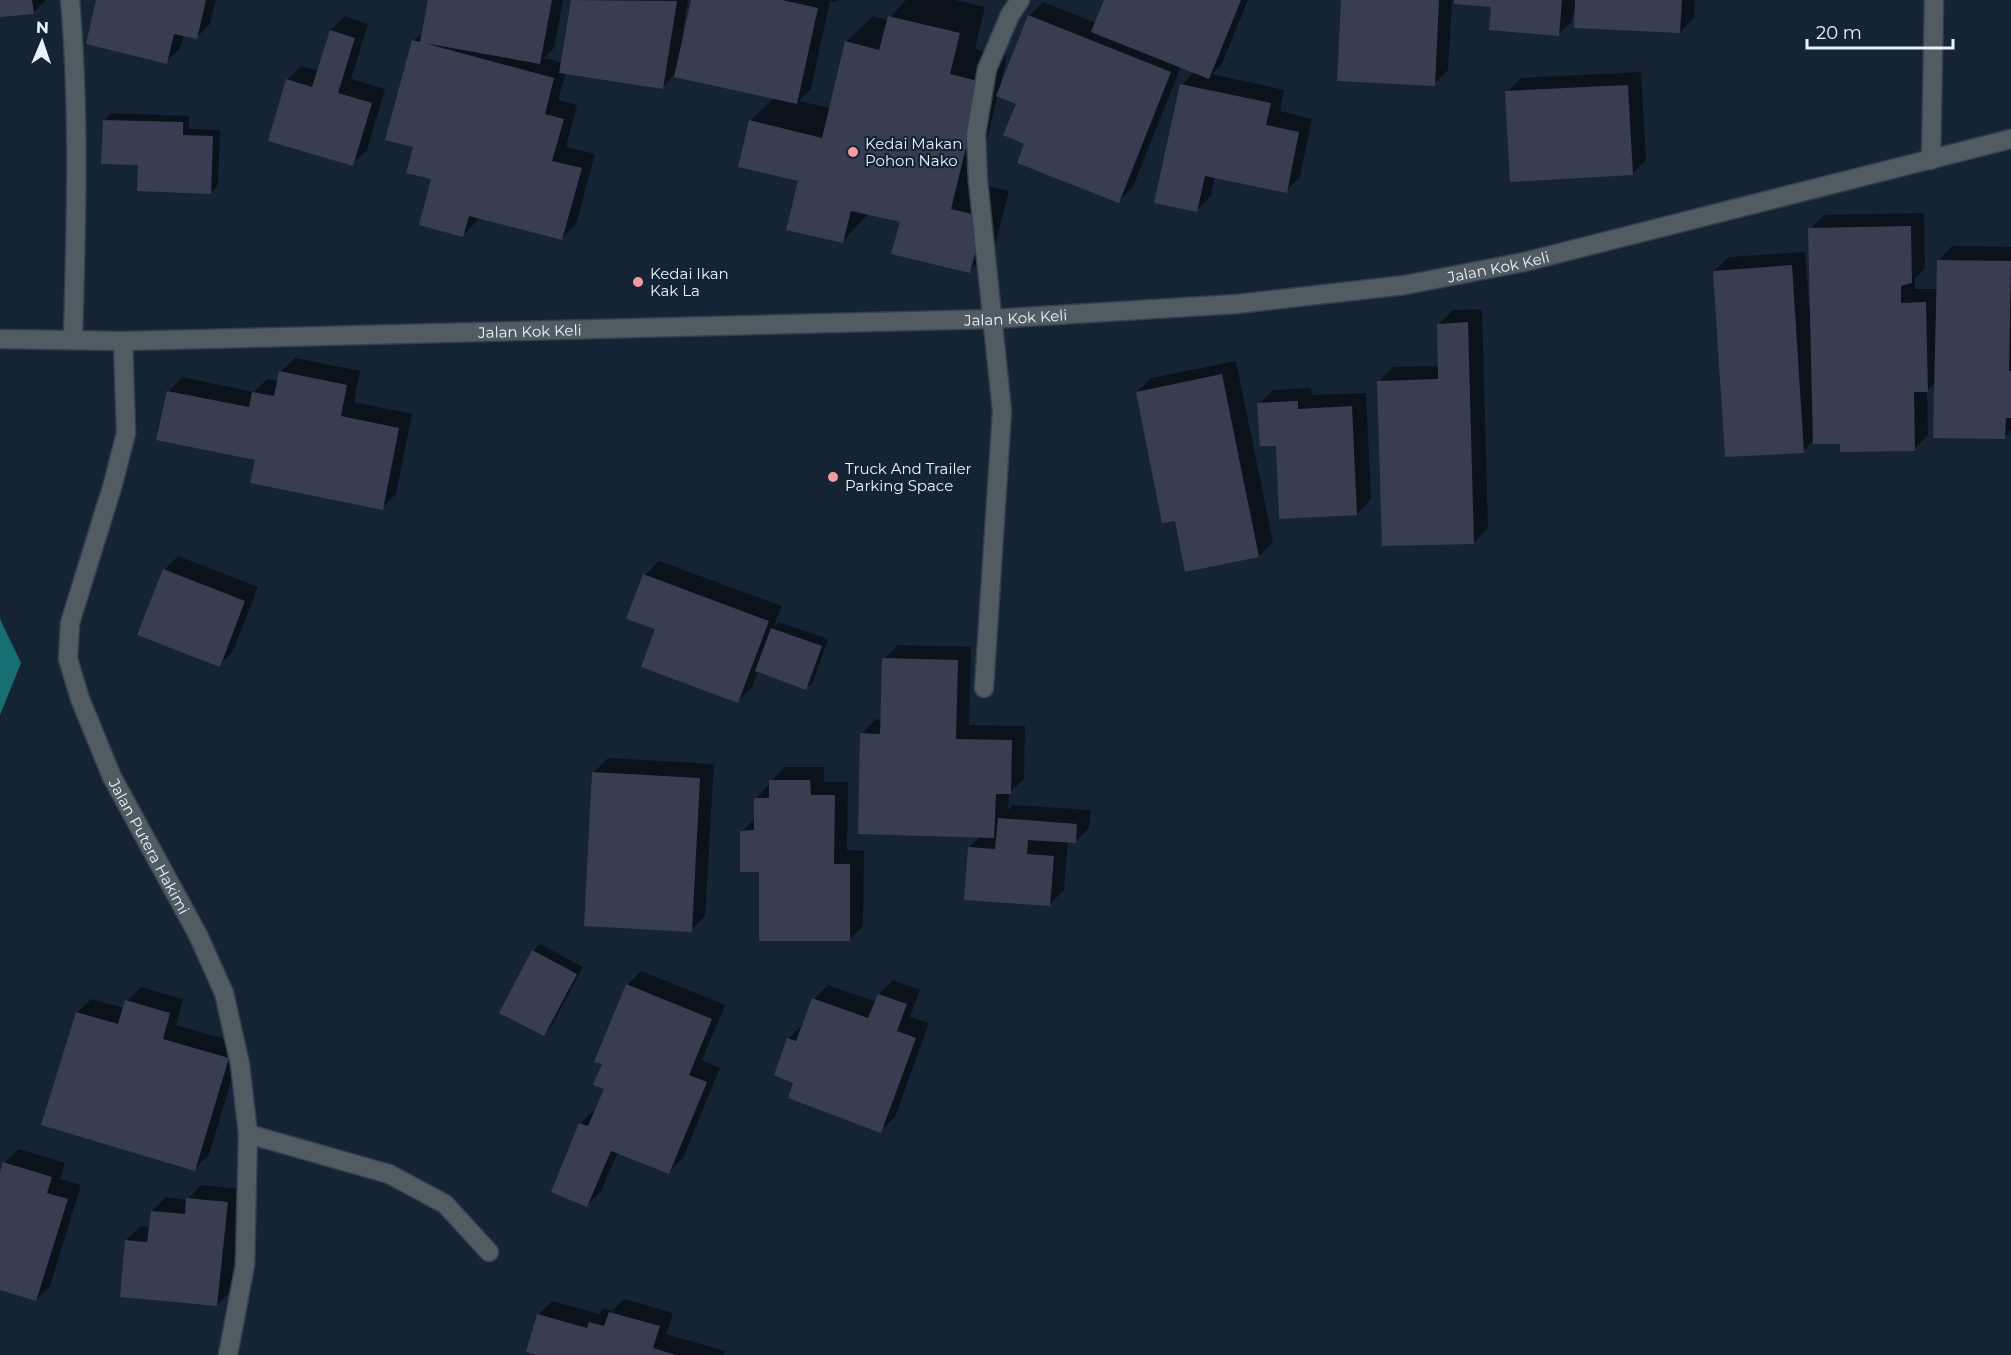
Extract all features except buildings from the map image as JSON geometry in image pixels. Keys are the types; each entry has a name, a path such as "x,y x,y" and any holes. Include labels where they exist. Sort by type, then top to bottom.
{"street":[{"path":"70,0 77,107 73,339"},
{"path":"984,688 1002,411 978,181 976,134 987,69 1010,15 1020,0"},
{"path":"1931,160 1935,0"},
{"name":"Jalan Kok Keli","path":"0,339 123,341 992,319 1237,304 1406,285 1524,262 2011,139"},
{"name":"Jalan Putera Hakimi","path":"123,341 126,434 70,623 68,659 80,699 112,777 198,935 224,993 240,1064 248,1134 245,1265 228,1355"},
{"path":"248,1134 389,1174 445,1204 489,1252"}],"shaded area":[{"path":"0,619 21,663 0,715"}],"place":[{"name":"Kedai Makan Pohon Nako","path":"853,152"},
{"name":"Kedai Ikan Kak La","path":"638,282"},
{"name":"Truck And Trailer Parking Space","path":"833,477"}]}
